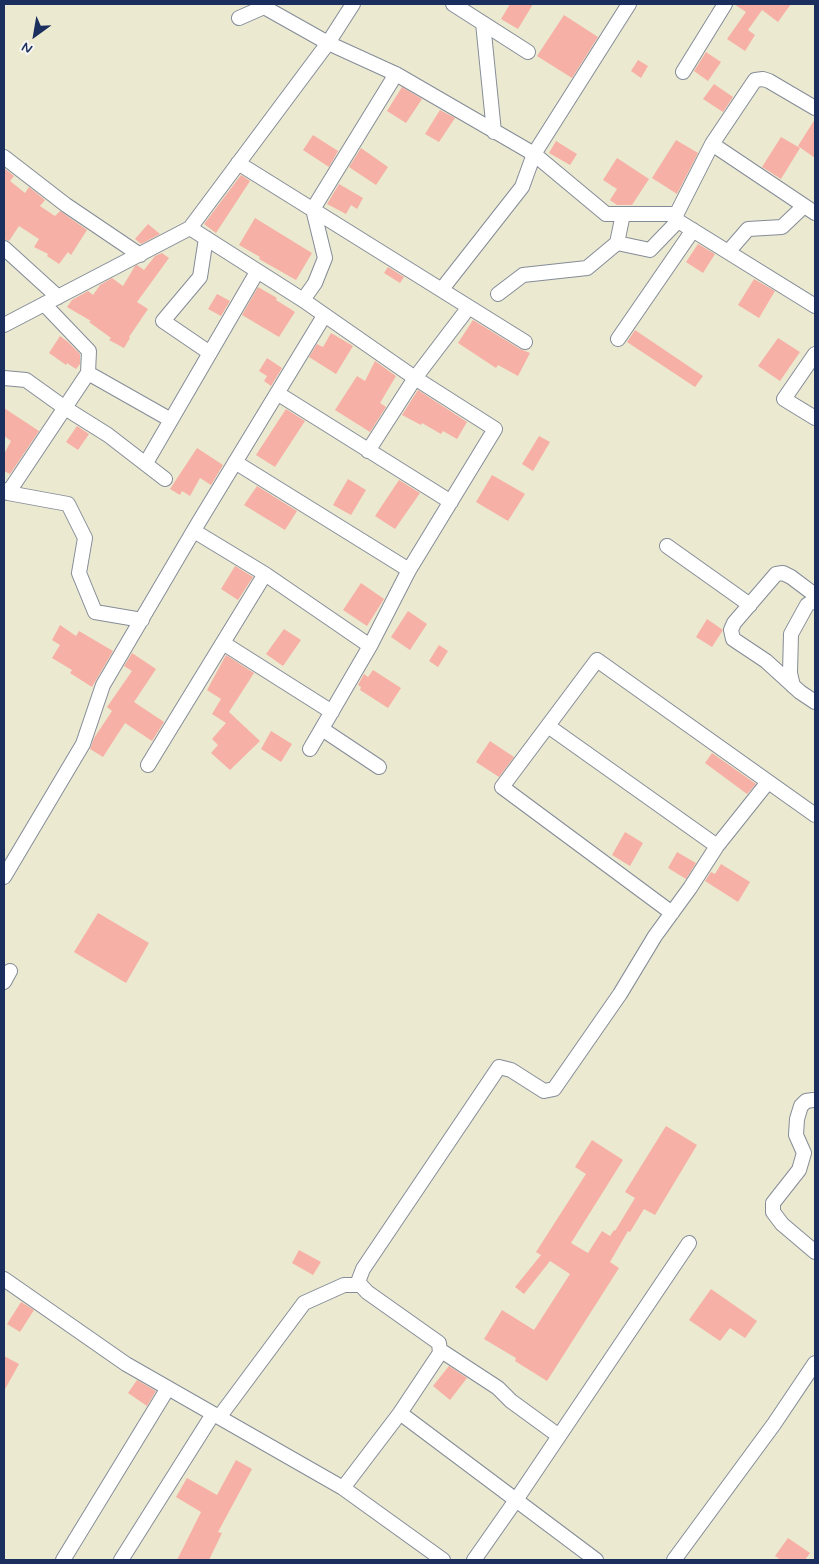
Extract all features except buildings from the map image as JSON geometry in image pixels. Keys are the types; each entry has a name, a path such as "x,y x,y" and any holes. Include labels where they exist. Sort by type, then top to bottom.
{"street":[{"path":"4,326 190,228 328,43 353,4"},
{"path":"453,4 528,52"},
{"path":"442,289 522,187 534,154 629,4"},
{"path":"683,72 726,4"},
{"path":"240,18 264,7 328,43 396,74 534,154 606,214 678,217 693,230 815,306"},
{"path":"483,23 494,132"},
{"path":"303,300 315,283 325,258 313,209 396,74"},
{"path":"617,242 650,250 678,217 712,144 755,80 763,79 769,81 815,108"},
{"path":"712,144 810,210 782,227 748,230 728,252"},
{"path":"4,157 66,205 140,255"},
{"path":"238,164 525,342"},
{"path":"498,294 523,275 587,268 617,242 623,214"},
{"path":"190,228 303,300 415,378 495,429 409,570 370,646 310,749"},
{"path":"618,339 693,230"},
{"path":"206,238 200,277 164,321 210,353"},
{"path":"4,248 58,298"},
{"path":"146,463 257,272"},
{"path":"44,304 89,351 88,373 6,492 68,504 86,538 79,572 95,612 142,620"},
{"path":"368,451 415,378 470,307"},
{"path":"4,876 83,744 103,685 324,316"},
{"path":"815,354 784,399 815,418"},
{"path":"88,373 171,420"},
{"path":"4,378 26,380 65,408 108,435 165,479"},
{"path":"277,393 451,502"},
{"path":"235,462 409,570"},
{"path":"194,531 266,574 370,646"},
{"path":"667,546 750,605"},
{"path":"815,595 791,577 783,573 776,574 734,623 731,630 734,639 766,661 793,686 815,702"},
{"path":"148,765 266,574"},
{"path":"793,686 790,673 791,634 807,606 815,602"},
{"path":"223,643 332,712"},
{"path":"672,912 502,787 597,660 815,816"},
{"path":"548,726 717,846"},
{"path":"322,729 380,767"},
{"path":"213,1414 220,1416 304,1303 344,1285 359,1286 358,1282 363,1269 499,1067 511,1070 544,1090 554,1089 620,994 655,936 717,846 768,782"},
{"path":"813,1100 806,1101 801,1106 797,1119 796,1136 804,1152 799,1170 773,1203 773,1212 782,1224 815,1252"},
{"path":"474,1560 689,1243"},
{"path":"4,1279 126,1364 343,1488 443,1560"},
{"path":"343,1488 400,1413 440,1353 439,1343 367,1292 358,1282"},
{"path":"440,1350 498,1388 511,1401 559,1436"},
{"path":"674,1560 774,1424 815,1363"},
{"path":"63,1560 168,1388"},
{"path":"400,1413 596,1560"},
{"path":"121,1560 213,1414"}]}
